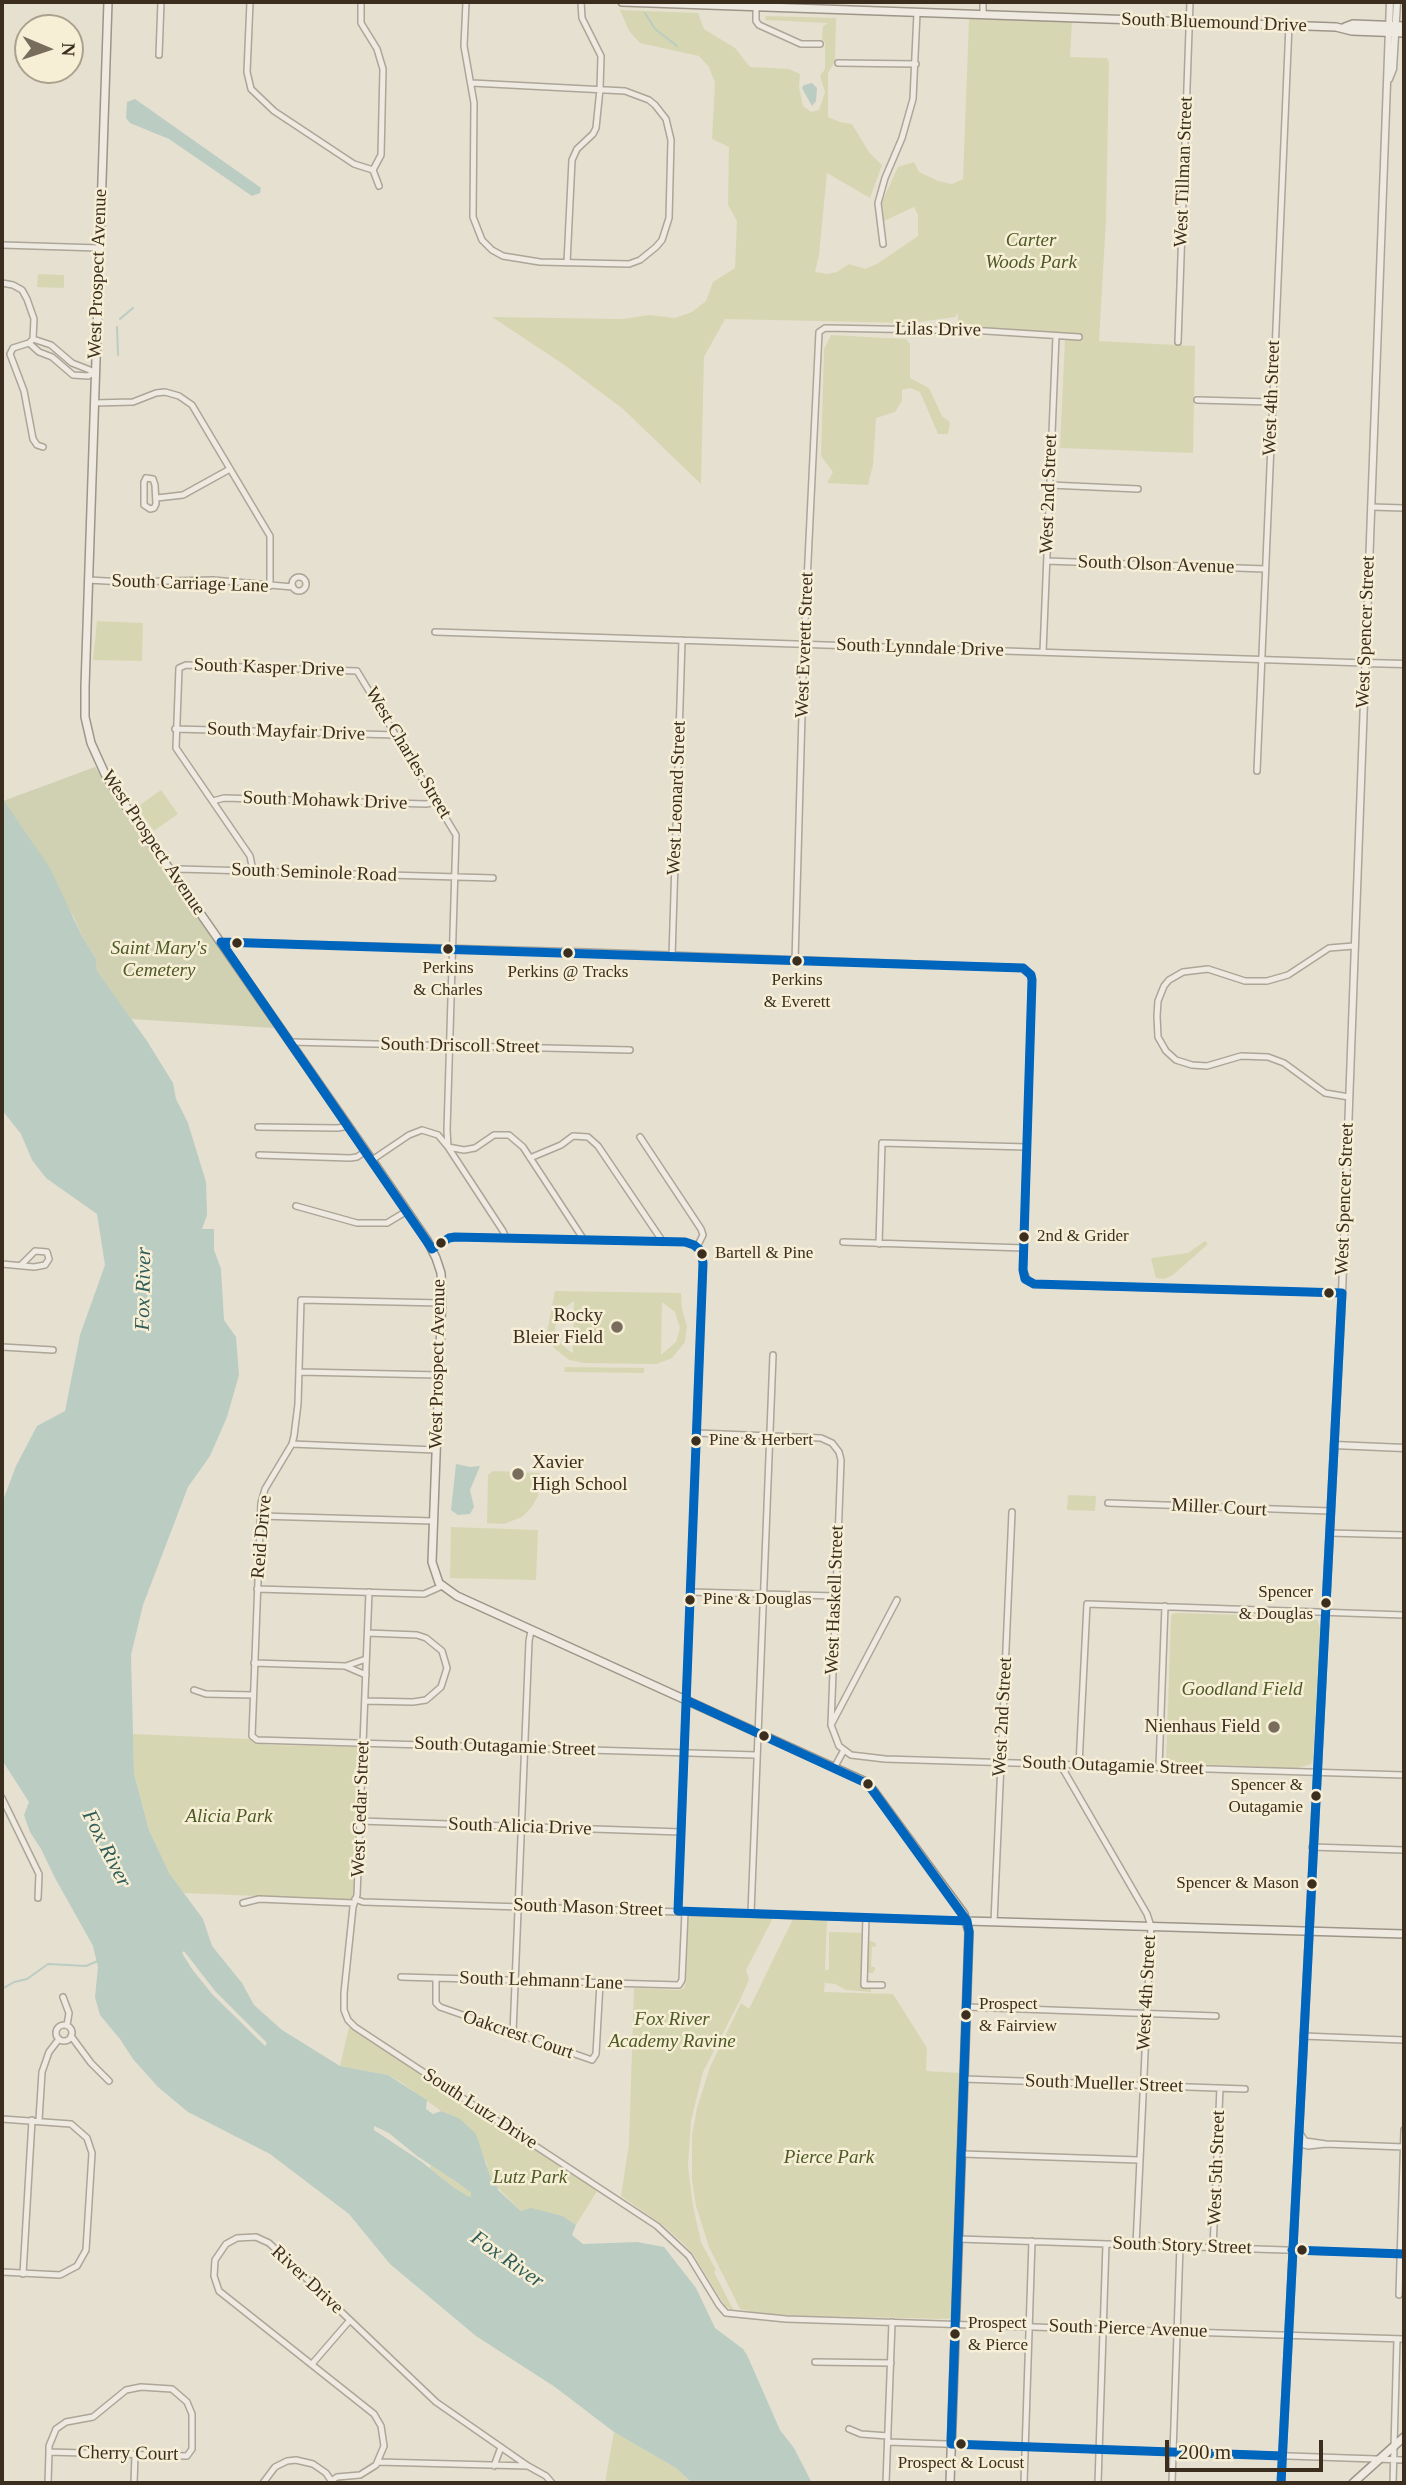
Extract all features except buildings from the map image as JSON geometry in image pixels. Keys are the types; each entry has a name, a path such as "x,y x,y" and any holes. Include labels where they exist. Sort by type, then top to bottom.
{"main road":[{"name":"West Prospect Avenue","path":"108,2 85,710 91,743 105,774 432,1249 441,1273 442,1303 432,1566 442,1586"},
{"name":"South Bluemound Drive","path":"622,2 756,4 917,13 1345,27 1352,31 1395,28 1404,33"},
{"path":"442,1586 457,1596 871,1787 964,1914 969,1932 950,2483"},
{"name":"South Mason Street","path":"967,1921 1154,1926 1175,1924 1308,1932 1404,1934"},
{"path":"1353,2483 1404,2437"}],"street":[{"path":"159,55 161,2"},
{"path":"250,2 247,72 254,93 274,111 354,164 373,170"},
{"path":"361,2 361,23 377,49 383,69 380,155 373,170 379,186"},
{"path":"466,2 464,46 474,103 472,217 477,232 487,246 503,256 527,261 617,265 640,260 662,240 669,218 671,140 666,119 656,105 625,91 472,83"},
{"path":"567,262 572,160 577,149 596,128 600,89 601,56 582,18 581,2"},
{"path":"983,2 983,15"},
{"name":"West Tillman Street","path":"1178,342 1190,2"},
{"name":"West Spencer Street","path":"1390,2 1395,28"},
{"name":"West Spencer Street","path":"1281,2483 1343,1273 1389,81 1387,69 1397,2"},
{"path":"756,4 756,22 759,25 801,44 820,44"},
{"path":"883,244 878,202 910,111 916,65 917,13"},
{"name":"West 4th Street","path":"1257,771 1289,25"},
{"path":"838,63 916,65"},
{"path":"2,245 99,248"},
{"path":"2,283 13,285 25,294 34,319 31,341 39,352 52,357 73,375 88,376 95,372"},
{"name":"Lilas Drive","path":"820,329 986,331 1079,337"},
{"name":"West Everett Street","path":"795,961 804,644 820,329"},
{"name":"West 2nd Street","path":"1043,652 1056,336"},
{"path":"43,447 37,445 33,439 24,391 11,358 13,348 31,341 51,345 76,365 95,372"},
{"path":"94,403 133,402 160,392 179,396 191,405 271,539 270,586"},
{"path":"1197,400 1271,402"},
{"path":"157,498 190,493 230,469"},
{"path":"146,478 154,481 157,498 154,508 145,507 146,478"},
{"path":"1050,485 1138,489"},
{"path":"1371,507 1404,508"},
{"name":"South Olson Avenue","path":"1047,561 1265,569"},
{"name":"South Carriage Lane","path":"88,580 215,580 293,587"},
{"name":"South Lynndale Drive","path":"435,632 1404,664"},
{"name":"West Leonard Street","path":"672,957 682,640"},
{"name":"South Kasper Drive","path":"175,729 177,678 181,667 357,671"},
{"name":"West Charles Street","path":"357,671 456,835 447,1130 449,1147"},
{"path":"175,729 176,748 250,856 253,871"},
{"name":"South Mayfair Drive","path":"175,729 397,735"},
{"name":"South Mohawk Drive","path":"213,801 224,798 426,804 437,802"},
{"name":"South Seminole Road","path":"172,871 179,869 493,878"},
{"path":"221,942 1020,968 1028,971 1032,980 1025,1279 1031,1283 1045,1284 1342,1293"},
{"path":"1349,1097 1325,1093 1284,1063 1268,1057 1241,1056 1207,1066 1176,1060 1166,1051 1158,1037 1157,1016 1158,1001 1164,986 1168,980 1183,972 1208,969 1245,981 1258,982 1282,978 1334,947 1354,946"},
{"name":"South Driscoll Street","path":"289,1042 630,1050"},
{"path":"258,1127 348,1126"},
{"path":"372,1160 409,1135 422,1130 438,1135 449,1147 506,1238"},
{"path":"449,1147 469,1149 494,1135 504,1134 517,1140 584,1240"},
{"path":"530,1158 561,1145 573,1136 589,1137 598,1146 663,1242"},
{"path":"640,1137 701,1228 703,1235 697,1247"},
{"path":"879,1244 882,1143 1027,1147"},
{"path":"259,1155 350,1158 366,1151"},
{"path":"296,1206 357,1223 387,1223 407,1211"},
{"path":"432,1249 451,1237 685,1242 697,1247 703,1256 678,1911"},
{"path":"843,1242 1024,1248"},
{"path":"2,1264 34,1267 45,1265 49,1259 47,1252 35,1251 21,1265"},
{"name":"Reid Drive","path":"254,1738 251,1731 260,1516 263,1494 292,1444 300,1372 301,1300 442,1303"},
{"path":"2,1347 53,1350"},
{"path":"751,1913 773,1355"},
{"path":"300,1372 439,1376"},
{"path":"697,1433 769,1436"},
{"name":"West Haskell Street","path":"769,1436 821,1438 835,1446 841,1460 831,1725 835,1739 844,1750"},
{"path":"292,1444 436,1450"},
{"path":"1334,1445 1404,1448"},
{"name":"Miller Court","path":"1108,1503 1331,1511"},
{"name":"West 2nd Street","path":"994,1922 1012,1512"},
{"path":"260,1516 433,1521"},
{"path":"1329,1533 1404,1535"},
{"path":"257,1589 424,1594 442,1586"},
{"name":"West Cedar Street","path":"350,2023 344,2010 343,1998 360,1821 369,1592"},
{"path":"691,1592 835,1597"},
{"path":"831,1725 897,1600"},
{"path":"1079,1765 1087,1604 1404,1615"},
{"path":"1159,1768 1165,1606"},
{"path":"513,2033 531,1630"},
{"path":"365,1701 426,1700 441,1687 447,1668 442,1651 426,1638 417,1635 368,1633"},
{"path":"345,1667 366,1659"},
{"path":"254,1663 345,1667 366,1675"},
{"path":"194,1690 253,1695"},
{"name":"South Outagamie Street","path":"254,1738 756,1755"},
{"path":"834,1768 844,1750"},
{"name":"South Outagamie Street","path":"844,1750 865,1758 1404,1775"},
{"name":"West 4th Street","path":"1060,1764 1154,1926 1146,2013 1136,2245"},
{"path":"2,1798 39,1874 38,1898"},
{"name":"South Alicia Drive","path":"360,1821 681,1832"},
{"path":"1312,1847 1404,1850"},
{"name":"South Mason Street","path":"243,1903 259,1899 354,1901 967,1921"},
{"name":"South Lehmann Lane","path":"401,1977 681,1984 685,1912"},
{"path":"866,1917 864,1984 882,1985"},
{"name":"Oakcrest Court","path":"436,1978 436,2000 440,2007 585,2059 594,2059 596,2054 600,1983"},
{"path":"63,1997 69,2013 67,2025"},
{"path":"967,2007 1216,2016"},
{"name":"South Lutz Drive","path":"350,2023 657,2226 689,2256 726,2313"},
{"path":"67,2025 71,2029 71,2036 91,2063 109,2081"},
{"path":"59,2039 56,2030 67,2025"},
{"path":"59,2039 67,2040 71,2036"},
{"path":"1303,2036 1404,2040"},
{"path":"23,2274 35,2120 42,2072 49,2052 59,2039"},
{"name":"South Mueller Street","path":"964,2079 1245,2089"},
{"name":"West 5th Street","path":"1213,2248 1220,2088"},
{"path":"2,2119 71,2124 82,2132 90,2143 92,2153 86,2250 77,2266 64,2274 2,2272"},
{"path":"1399,2295 1404,2130"},
{"path":"1299,2131 1306,2141 1404,2147"},
{"path":"1298,2143 1308,2146 1326,2144"},
{"path":"962,2154 1139,2160"},
{"name":"River Drive","path":"378,2462 383,2451 384,2435 377,2417 219,2291 213,2273 215,2260 222,2248 230,2242 242,2237 265,2240 436,2402 546,2476 552,2483"},
{"name":"South Story Street","path":"959,2239 1402,2254"},
{"path":"1024,2483 1032,2241"},
{"path":"1098,2483 1106,2244"},
{"path":"1172,2483 1180,2246"},
{"name":"South Pierce Avenue","path":"726,2313 765,2318 1404,2339"},
{"name":"River Drive","path":"312,2364 350,2320"},
{"path":"886,2483 892,2322"},
{"path":"1392,2483 1397,2339"},
{"path":"815,2362 891,2363"},
{"name":"Cherry Court","path":"47,2483 48,2452 51,2437 59,2426 93,2417 126,2390 160,2387 179,2393 192,2414 192,2452 185,2456 48,2452"},
{"path":"849,2428 861,2434 888,2439 951,2444 1404,2460"},
{"path":"494,2466 501,2447"},
{"path":"134,2483 135,2455"},
{"path":"263,2483 268,2473 279,2464 301,2459 318,2467 332,2482 337,2477 360,2475 378,2462 528,2466"}],"green space":[{"name":"Carter Woods Park","path":"620,10 698,13 704,29 735,48 750,67 789,69 800,74 799,87 803,106 811,112 819,110 825,92 820,76 825,69 823,26 828,23 765,20 766,16 836,18 835,61 828,73 828,117 852,124 869,152 882,165 870,198 827,173 815,272 827,274 837,272 849,264 865,269 877,264 918,236 918,215 914,207 884,221 882,202 898,167 914,162 919,172 938,181 952,184 963,179 969,19 1072,22 1070,57 1107,58 1109,62 1106,220 1099,341 1195,346 1193,453 1060,448 1065,339 1080,340 1080,334 958,326 958,313 955,317 911,323 725,319 704,357 701,484 623,409 563,364 492,317 623,319 649,315 675,318 692,312 706,301 713,282 735,268 737,221 728,205 729,147 712,139 715,83 709,67 699,56 640,43 629,31"},
{"path":"38,274 64,275 64,288 37,287"},
{"path":"831,335 906,339 910,344 910,378 929,388 942,416 950,422 948,434 938,434 920,392 910,388 902,390 902,401 895,412 876,418 873,465 868,485 827,483 833,472 821,456 824,349"},
{"path":"97,621 143,623 142,661 93,660"},
{"name":"Saint Mary's Cemetery","path":"95,767 274,1028 131,1019 104,982 97,971 96,959 74,917 3,801"},
{"path":"161,790 178,814 154,831 137,807"},
{"path":"1205,1241 1208,1244 1173,1275 1164,1279 1156,1278 1151,1258 1188,1253"},
{"path":"555,1291 681,1293 687,1326 685,1342 672,1358 657,1364 584,1363 569,1360 554,1348 547,1332","holes":["574,1301 573,1352 572,1353 559,1342 555,1328 560,1311","662,1302 675,1312 680,1328 676,1342 661,1355"]},
{"path":"565,1367 644,1368 644,1373 564,1372"},
{"path":"493,1471 540,1473 538,1496 522,1517 504,1524 487,1523 488,1475"},
{"path":"1068,1495 1096,1496 1095,1511 1067,1510"},
{"path":"451,1527 538,1530 536,1580 450,1578"},
{"name":"Goodland Field","path":"1172,1614 1312,1617 1318,1621 1320,1629 1311,1764 1298,1768 1166,1763 1171,1618"},
{"name":"Alicia Park","path":"133,1734 249,1739 268,1745 357,1747 360,1751 354,1890 351,1900 184,1893 169,1874 149,1830 134,1774"},
{"name":"Fox River Academy Ravine","path":"694,1915 773,1918 746,1970 749,1979 741,1998 703,2072 691,2121 688,2166 701,2242 734,2311 725,2306 684,2244 664,2226 621,2196 629,2144 634,1988 684,1988 688,1919"},
{"name":"Pierce Park","path":"793,1919 827,1920 825,1971 829,1969 829,1932 868,1933 868,1940 876,1943 876,1946 872,1947 871,1967 875,1967 875,1970 873,1973 867,1973 867,1979 871,1980 871,1992 846,1990 825,1981 824,1992 893,1994 927,2048 926,2071 960,2073 952,2316 948,2319 768,2315 740,2309 709,2247 696,2206 692,2181 692,2136 697,2108 710,2067 741,2003 749,2009"},
{"name":"Lutz Park","path":"350,2023 599,2188 576,2225 563,2216 531,2209 521,2211 488,2176 487,2163 459,2118 441,2111 388,2075 340,2066"},
{"path":"431,2165 471,2193 471,2196 469,2198 456,2189 430,2168"},
{"path":"614,2432 676,2468 692,2483 605,2483"}],"water":[{"path":"812,83 817,88 816,101 812,106 802,88"},
{"path":"135,99 261,188 260,193 252,196 169,139 130,123 126,118 127,102"},
{"name":"Fox River","path":"2,798 50,868 82,936 96,959 97,971 173,1083 176,1099 188,1123 206,1182 207,1215 202,1229 214,1229 214,1250 221,1269 224,1320 236,1337 239,1375 227,1417 210,1456 188,1487 143,1605 131,1655 134,1774 149,1830 169,1873 203,1919 212,1946 242,1983 254,2005 282,2030 340,2066 388,2075 427,2100 426,2109 433,2114 441,2111 459,2118 476,2134 492,2182 497,2184 498,2190 521,2211 531,2208 563,2216 576,2225 572,2235 583,2244 637,2242 664,2247 696,2288 715,2328 747,2355 780,2430 794,2448 812,2483 692,2483 676,2468 614,2432 555,2387 476,2336 390,2264 349,2214 270,2154 188,2112 158,2087 100,2015 95,1997 98,1967 93,1946 30,1832 24,1815 29,1802 2,1760 2,1503 16,1466 37,1426 65,1411 80,1335 105,1265 97,1214 46,1178 32,1160 21,1134 2,1110","holes":["184,1951 215,1991 267,2043 265,2046 212,1994 192,1969 182,1953","374,2126 389,2133 417,2156 458,2183 471,2193 471,2196 456,2189 374,2130"]},
{"path":"456,1464 480,1466 470,1490 474,1507 470,1514 458,1515 451,1510"}],"waterway":[{"path":"645,13 655,29 677,46"},
{"path":"120,319 133,308"},
{"path":"117,327 118,355"},
{"path":"2,1989 27,1979 48,1964 86,1966 98,1961"}],"transit line":[{"path":"221,942 1023,968 1031,975 1032,980 1023,1270 1025,1279"},
{"path":"221,942 432,1249"},
{"path":"432,1249 455,1237 685,1242 701,1251 703,1263 678,1911 967,1921"},
{"path":"1025,1279 1034,1284 1342,1293"},
{"path":"1281,2483 1342,1293"},
{"path":"686,1700 868,1784 967,1921 969,1932 951,2444"},
{"path":"1292,2250 1404,2254"},
{"path":"951,2444 1282,2456"}],"place":[{"name":"Perkins & Charles","path":"448,949"},
{"name":"Perkins @ Tracks","path":"568,953"},
{"name":"Perkins & Everett","path":"797,961"},
{"name":"2nd & Grider","path":"1024,1237"},
{"name":"Bartell & Pine","path":"702,1254"},
{"name":"Rocky Bleier Field","path":"617,1327"},
{"name":"Pine & Herbert","path":"696,1441"},
{"name":"Xavier High School","path":"518,1474"},
{"name":"Pine & Douglas","path":"690,1600"},
{"name":"Spencer & Douglas","path":"1326,1603"},
{"name":"Nienhaus Field","path":"1274,1727"},
{"name":"Spencer & Outagamie","path":"1316,1796"},
{"name":"Spencer & Mason","path":"1312,1884"},
{"name":"Prospect & Fairview","path":"966,2015"},
{"name":"Prospect & Pierce","path":"955,2334"},
{"name":"Prospect & Locust","path":"961,2444"}]}
